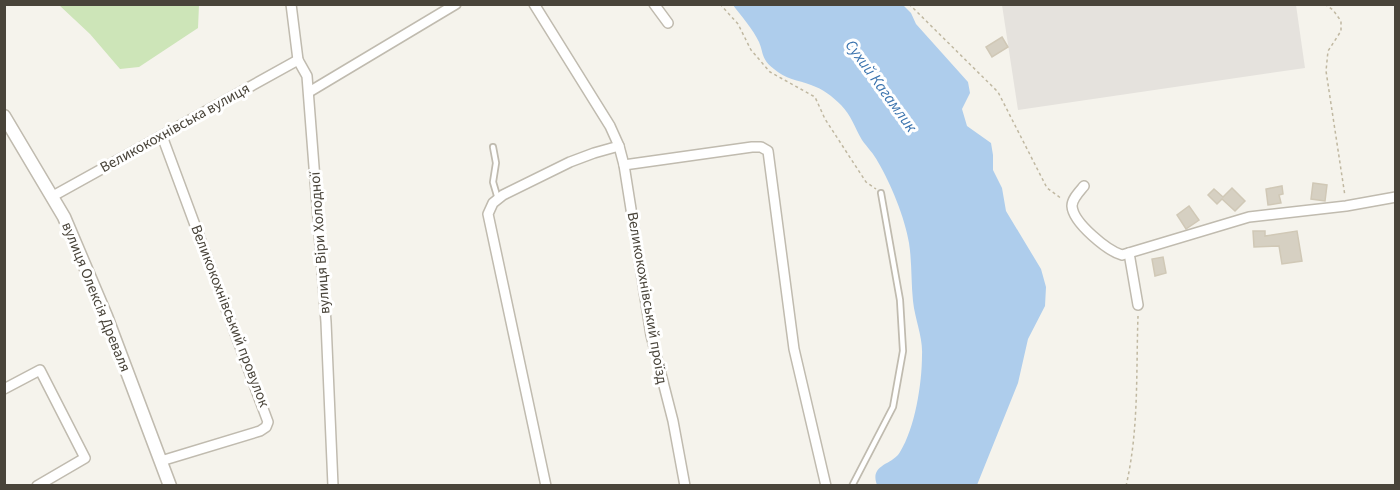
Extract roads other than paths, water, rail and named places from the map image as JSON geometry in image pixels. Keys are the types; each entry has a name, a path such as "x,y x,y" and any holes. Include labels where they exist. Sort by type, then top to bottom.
{"street":[{"name":"вулиця Віри Холодної","path":"291,4 298,60 308,75 326,322 333,486"},
{"path":"309,92 456,4"},
{"path":"534,4 604,116 619,146 570,162 498,199 493,203 488,214 546,486"},
{"path":"654,4 668,23"},
{"name":"Великокохнівська вулиця","path":"53,196 298,60"},
{"name":"вулиця Олексія Древаля","path":"4,117 53,196 75,241 170,486"},
{"name":"Великокохнівський провулок","path":"161,461 260,431 266,427 268,422 162,136"},
{"name":"Великокохнівський проїзд","path":"619,146 651,334 675,431 685,486"},
{"path":"624,165 752,147 761,147 768,152 794,349 826,486"},
{"path":"1084,186 1072,206 1074,214 1087,230 1112,252 1122,255 1249,217 1346,206 1395,197"},
{"path":"1129,253 1138,305"},
{"path":"4,389 40,370 85,458 37,486"}],"lane":[{"path":"493,147 496,164 493,182 498,199"},
{"path":"852,486 893,407 903,351 900,300 881,193"}],"water":[{"name":"Сухий Кагамлик","path":"733,5 903,5 911,13 916,24 968,82 970,93 962,109 967,126 991,143 993,170 1002,188 1006,211 1041,269 1046,287 1045,306 1028,339 1018,383 977,485 877,485 876,473 897,456 910,431 921,379 921,342 912,294 910,250 904,223 883,171 844,109 823,91 783,75 770,65 750,27"}]}
